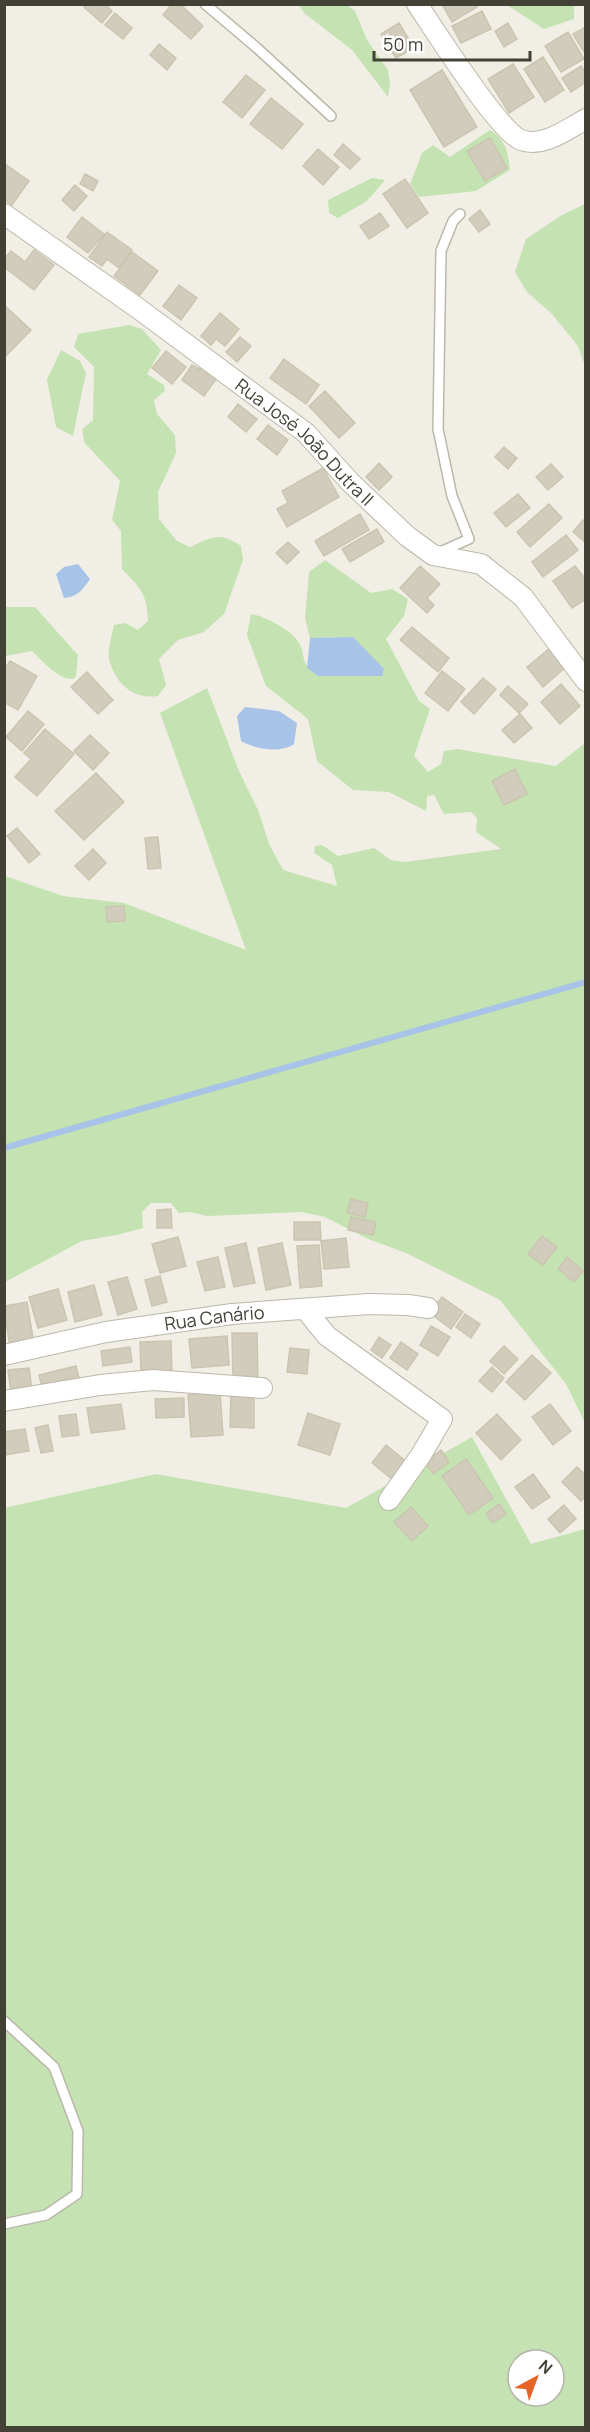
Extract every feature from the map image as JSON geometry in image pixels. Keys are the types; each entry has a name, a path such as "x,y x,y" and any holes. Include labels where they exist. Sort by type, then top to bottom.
{"street":[{"path":"417,4 498,121 521,140 545,141 585,119"},
{"name":"Rua José João Dutra II","path":"4,213 139,309 306,433 350,482 407,536 434,555 481,564 523,597 585,681"},
{"name":"Rua Canário","path":"4,1355 106,1332 232,1314 369,1304 428,1308"},
{"path":"305,1309 327,1336 442,1419 421,1455 389,1500"},
{"path":"4,1401 100,1385 153,1380 262,1388"}],"lane":[{"path":"205,4 332,116"},
{"path":"434,555 469,539 452,496 438,429 441,251 453,221 460,214"},
{"path":"4,2021 54,2067 78,2131 77,2194 46,2215 4,2224"}],"green space":[{"path":"299,5 347,5 355,11 367,40 388,70 390,83 388,97 352,50 304,13"},
{"path":"507,5 574,5 574,19 544,29"},
{"path":"490,130 500,138 505,147 510,170 476,191 419,197 410,184 422,153 433,145 450,157"},
{"path":"372,178 385,180 367,201 338,218 329,213 328,200"},
{"path":"585,204 585,366 578,346 551,313 527,292 515,272 526,239 562,215"},
{"path":"129,325 142,329 161,350 147,374 164,385 165,391 154,400 157,414 175,435 176,453 158,492 159,519 177,541 190,547 216,537 227,538 241,546 243,560 224,614 204,632 178,640 159,659 166,685 158,696 149,697 126,688 116,675 109,659 114,625 125,623 138,630 148,621 147,612 144,597 134,581 122,569 121,531 112,520 120,481 84,442 82,429 93,420 94,367 74,347 78,334"},
{"path":"61,350 80,361 86,373 73,436 56,427 47,380"},
{"path":"325,560 371,593 392,589 408,599 404,616 386,639 419,701 430,709 414,756 428,772 441,764 444,751 457,749 556,766 585,743 585,1423 566,1384 500,1300 406,1253 368,1239 325,1217 301,1212 207,1216 190,1212 179,1213 171,1203 151,1203 142,1212 143,1228 82,1241 5,1282 5,876 63,896 124,903 246,950 160,713 207,688 239,771 258,810 269,844 283,870 337,886 332,865 314,853 315,846 322,845 338,856 374,848 391,860 405,862 501,849 476,832 477,818 471,812 444,814 434,795 427,796 426,811 389,792 353,790 317,761 308,719 266,686 247,635 251,614 263,617 293,636 300,645 307,666 318,676 353,637 310,638 305,618 309,572"},
{"path":"5,607 35,607 78,655 76,676 73,679 56,673 32,651 5,656"},
{"path":"472,1437 531,1544 585,1529 585,2427 5,2427 4,1508 156,1474 346,1508"}],"water":[{"path":"78,564 90,579 77,594 64,598 56,574 64,567"},
{"path":"353,637 384,669 382,676 318,676 307,668 310,638"},
{"path":"245,707 279,711 297,723 294,744 275,750 241,741 237,716"}],"building":[{"path":"86,4 105,4 112,11 102,23 84,7"},
{"path":"172,4 180,4 203,26 191,39 163,15"},
{"path":"442,4 475,4 477,7 452,22"},
{"path":"482,11 491,29 461,43 452,26"},
{"path":"115,13 132,28 123,39 105,25"},
{"path":"399,23 414,48 396,58 381,34"},
{"path":"508,23 517,39 504,47 495,31"},
{"path":"586,27 586,55 573,34"},
{"path":"568,32 584,59 561,72 545,46"},
{"path":"159,44 176,58 167,70 150,55"},
{"path":"543,57 564,90 545,102 524,69"},
{"path":"513,64 534,97 509,113 488,79"},
{"path":"581,66 586,73 586,82 571,92 562,78"},
{"path":"442,70 477,127 444,147 410,90"},
{"path":"246,75 265,90 242,118 223,102"},
{"path":"271,98 303,124 282,149 250,124"},
{"path":"490,138 507,168 485,181 467,151"},
{"path":"343,144 360,159 350,169 334,155"},
{"path":"318,149 339,167 323,185 303,166"},
{"path":"5,164 29,181 12,205 4,199"},
{"path":"85,174 98,181 93,191 80,184"},
{"path":"405,179 428,213 407,228 383,194"},
{"path":"75,185 87,196 74,211 62,200"},
{"path":"480,210 490,224 479,232 469,219"},
{"path":"380,213 389,226 369,239 360,226"},
{"path":"82,217 104,234 88,253 67,237"},
{"path":"107,232 132,250 119,268 107,259 102,266 89,257"},
{"path":"34,250 54,265 34,290 4,267 4,259 11,251 25,262"},
{"path":"132,252 158,271 140,295 114,276"},
{"path":"179,285 197,298 181,320 163,306"},
{"path":"4,306 31,330 4,358"},
{"path":"220,313 239,329 225,346 216,339 211,345 201,336"},
{"path":"240,337 251,346 237,362 226,352"},
{"path":"166,351 186,367 172,384 152,368"},
{"path":"284,359 319,385 306,404 270,378"},
{"path":"203,363 219,375 204,396 182,380 192,365 199,369"},
{"path":"325,391 355,423 339,438 309,406"},
{"path":"238,404 257,419 246,432 228,417"},
{"path":"268,425 288,440 277,455 257,439"},
{"path":"504,447 517,458 508,469 495,457"},
{"path":"379,463 392,477 379,490 366,477"},
{"path":"551,464 563,477 548,490 536,477"},
{"path":"323,468 339,497 287,527 277,509 288,503 282,491"},
{"path":"518,494 530,508 506,527 494,513"},
{"path":"549,504 562,518 530,547 517,532"},
{"path":"360,514 369,530 324,556 315,541"},
{"path":"583,520 586,522 586,543 573,532"},
{"path":"377,529 384,542 350,562 342,549"},
{"path":"566,535 578,550 543,577 532,562"},
{"path":"288,542 299,552 287,564 276,553"},
{"path":"420,566 440,584 427,598 434,605 427,613 400,588"},
{"path":"575,566 586,580 586,599 572,608 553,581"},
{"path":"412,627 449,658 438,672 400,640"},
{"path":"550,648 566,667 543,687 527,667"},
{"path":"10,661 37,676 18,710 4,702 4,670"},
{"path":"442,671 465,689 448,711 425,693"},
{"path":"87,672 113,700 98,714 71,687"},
{"path":"483,678 496,689 474,714 461,702"},
{"path":"561,684 580,706 560,724 541,702"},
{"path":"508,686 528,704 519,713 500,695"},
{"path":"28,711 44,724 22,751 6,737"},
{"path":"520,714 532,728 514,743 502,730"},
{"path":"45,729 74,754 37,796 15,777 31,759 24,753"},
{"path":"90,735 109,753 93,770 74,751"},
{"path":"515,769 527,794 504,805 492,781"},
{"path":"96,773 124,802 84,840 55,811"},
{"path":"17,828 40,854 29,863 7,836"},
{"path":"158,837 161,868 148,869 145,838"},
{"path":"93,849 106,863 89,880 75,866"},
{"path":"124,906 125,921 107,922 106,907"},
{"path":"351,1199 368,1203 365,1217 347,1213"},
{"path":"171,1209 172,1228 157,1228 157,1210"},
{"path":"351,1217 376,1222 373,1235 348,1230"},
{"path":"294,1222 320,1222 321,1240 294,1240"},
{"path":"542,1236 557,1247 543,1265 528,1254"},
{"path":"178,1237 186,1266 160,1273 152,1244"},
{"path":"346,1238 349,1267 324,1269 321,1241"},
{"path":"246,1243 255,1283 234,1287 225,1248"},
{"path":"282,1243 291,1285 266,1290 258,1248"},
{"path":"319,1245 322,1286 300,1288 297,1246"},
{"path":"218,1257 225,1287 205,1291 197,1262"},
{"path":"567,1257 583,1271 574,1282 558,1269"},
{"path":"160,1276 167,1302 152,1306 145,1280"},
{"path":"127,1277 137,1309 118,1315 108,1282"},
{"path":"94,1285 102,1315 75,1322 68,1292"},
{"path":"58,1289 67,1320 38,1328 29,1297"},
{"path":"442,1297 463,1312 451,1329 430,1313"},
{"path":"27,1302 34,1344 10,1348 4,1306"},
{"path":"465,1314 480,1324 471,1338 456,1327"},
{"path":"431,1326 450,1337 438,1356 420,1345"},
{"path":"232,1333 257,1333 258,1383 233,1383"},
{"path":"227,1336 229,1365 192,1368 189,1339"},
{"path":"379,1337 391,1345 382,1358 371,1350"},
{"path":"171,1341 172,1374 141,1375 140,1342"},
{"path":"401,1342 418,1354 407,1370 390,1358"},
{"path":"504,1346 518,1359 504,1374 490,1361"},
{"path":"130,1347 132,1362 103,1366 101,1351"},
{"path":"290,1348 309,1350 307,1374 287,1372"},
{"path":"532,1355 551,1373 525,1400 506,1382"},
{"path":"76,1366 80,1382 43,1391 39,1375"},
{"path":"492,1367 504,1378 492,1392 479,1381"},
{"path":"29,1368 32,1390 11,1393 8,1370"},
{"path":"231,1390 254,1391 254,1428 230,1427"},
{"path":"220,1392 223,1435 191,1437 188,1395"},
{"path":"184,1398 184,1417 156,1418 155,1399"},
{"path":"121,1404 125,1429 91,1433 87,1408"},
{"path":"550,1404 571,1431 553,1445 532,1417"},
{"path":"308,1413 340,1424 330,1455 298,1445"},
{"path":"76,1414 79,1435 62,1437 59,1416"},
{"path":"497,1414 521,1440 501,1460 476,1433"},
{"path":"48,1425 53,1451 41,1453 35,1428"},
{"path":"25,1429 29,1451 4,1455 4,1432"},
{"path":"386,1445 407,1462 393,1480 372,1463"},
{"path":"441,1450 449,1462 433,1474 425,1462"},
{"path":"466,1459 493,1498 469,1515 442,1476"},
{"path":"577,1467 586,1475 586,1496 581,1501 562,1482"},
{"path":"533,1474 550,1497 532,1509 515,1487"},
{"path":"499,1504 506,1514 493,1523 486,1514"},
{"path":"564,1505 576,1519 560,1533 548,1519"},
{"path":"411,1507 428,1526 412,1541 394,1522"}],"waterway":[{"path":"4,1148 586,982"}]}
